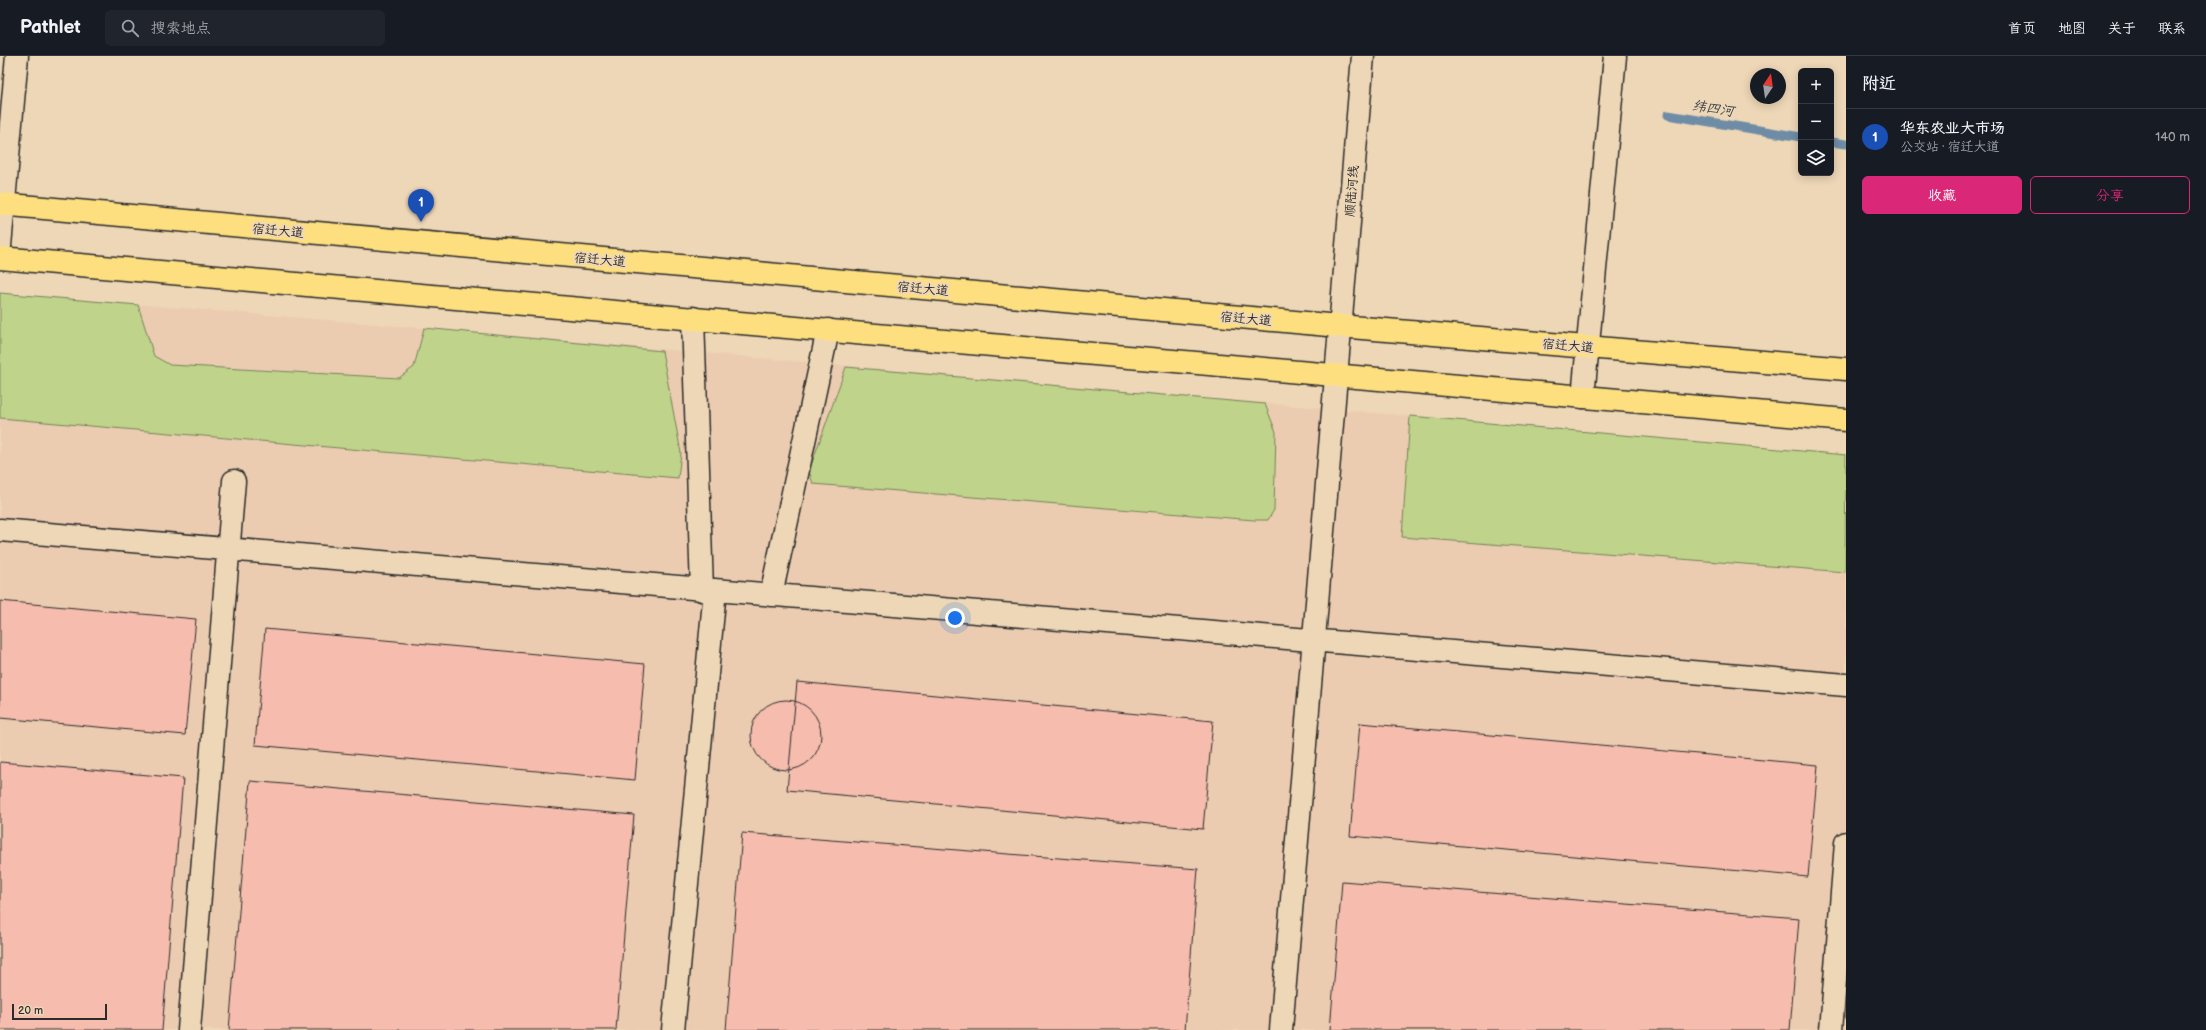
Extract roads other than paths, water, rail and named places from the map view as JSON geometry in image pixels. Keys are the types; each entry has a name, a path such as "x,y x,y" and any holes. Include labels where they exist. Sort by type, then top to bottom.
{"main road":[{"name":"宿迁大道","path":"2,205 1339,326 1846,369"},
{"path":"0,258 1336,374 1846,420"}],"street":[{"path":"0,246 2,205 17,56"},
{"name":"顺陆河线","path":"1281,1030 1339,326 1363,56"},
{"path":"1583,397 1615,56"},
{"path":"673,1030 709,590 692,318"},
{"path":"771,595 828,330"},
{"path":"189,1030 234,481"},
{"path":"0,530 1846,685"},
{"path":"1831,1030 1842,949 1846,843"}],"waterway":[{"name":"纬四河","path":"1668,115 1798,137"},
{"name":"纬四河","path":"1834,142 1846,144"}],"place":[{"name":"华东农业大市场","path":"421,222"}]}
